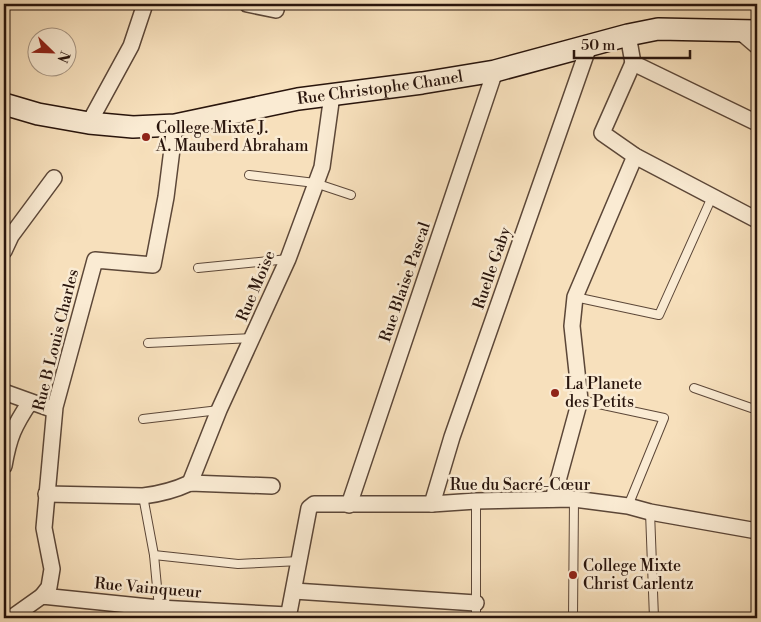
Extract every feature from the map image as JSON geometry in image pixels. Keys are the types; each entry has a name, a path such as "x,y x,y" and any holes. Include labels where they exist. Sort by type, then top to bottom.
{"street":[{"path":"89,123 131,46 145,4"},
{"path":"247,4 276,10"},
{"name":"Rue Christophe Chanel","path":"4,104 38,114 89,123 133,127 175,125 298,99 422,83 495,71 658,28 747,30"},
{"path":"747,30 757,46"},
{"path":"628,35 633,63 602,133 635,156 757,220"},
{"name":"Ruelle Gaby","path":"432,504 452,437 589,46"},
{"path":"633,63 757,123"},
{"name":"Rue Blaise Pascal","path":"349,505 495,71"},
{"name":"Rue Moïse","path":"190,483 219,410 288,259 322,167 332,95"},
{"name":"Rue B Louis Charles","path":"42,596 49,587 52,569 44,528 54,410 95,260 153,265 166,197 175,125"},
{"path":"553,499 580,400 572,326 574,297 635,156"},
{"path":"4,251 8,233 54,178"},
{"path":"4,392 54,410"},
{"path":"4,466 8,444 14,427 30,402"},
{"path":"46,494 144,496 178,489 190,483 272,486"},
{"name":"Rue du Sacré-Cœur","path":"300,561 309,508 314,504 432,504 574,499 628,506 650,512 757,531"},
{"path":"288,616 300,561"},
{"path":"294,591 476,611"},
{"path":"11,618 42,596"},
{"name":"Rue Vainqueur","path":"42,596 159,608 288,616"}],"lane":[{"path":"249,175 315,183 351,195"},
{"path":"574,297 659,315 712,197"},
{"path":"198,268 288,259"},
{"path":"148,343 253,338"},
{"path":"694,388 757,410"},
{"path":"580,400 664,418 628,506"},
{"path":"143,419 219,410"},
{"path":"144,496 154,555 159,608"},
{"path":"573,618 574,499"},
{"path":"476,501 476,611"},
{"path":"650,512 654,618"},
{"path":"154,555 238,564 300,561"}],"place":[{"name":"College Mixte J. A. Mauberd Abraham","path":"146,137"},
{"name":"La Planete des Petits","path":"555,393"},
{"name":"College Mixte Christ Carlentz","path":"573,575"}]}
